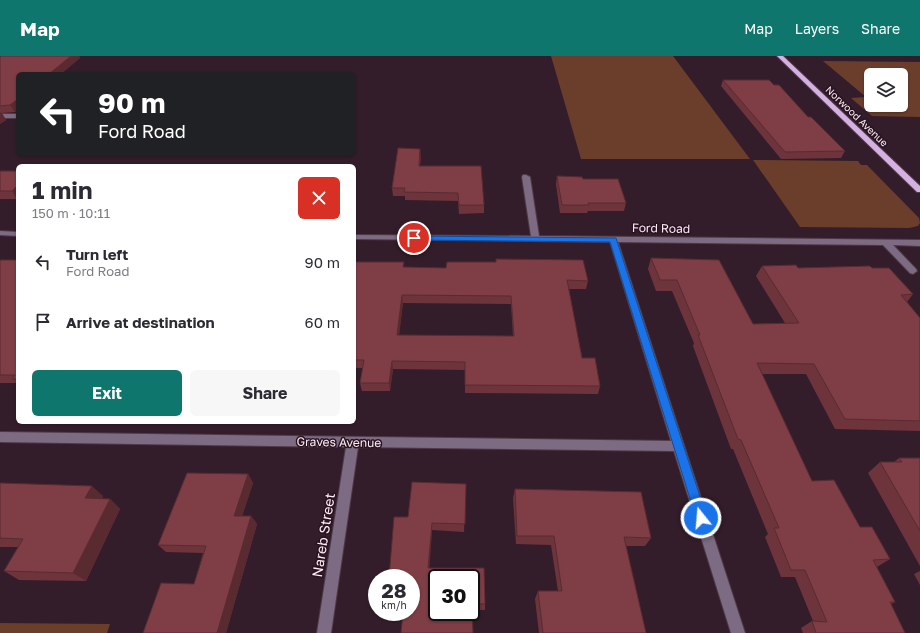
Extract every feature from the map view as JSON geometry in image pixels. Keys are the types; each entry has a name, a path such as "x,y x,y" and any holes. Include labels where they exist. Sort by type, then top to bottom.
{"main road":[{"name":"Norwood Avenue","path":"780,56 920,190"}],"street":[{"path":"0,116 16,116"},
{"path":"526,177 535,239"},
{"path":"0,233 16,234"},
{"name":"Ford Road","path":"356,237 920,243"},
{"path":"613,240 738,633"},
{"path":"886,243 912,271"},
{"name":"Graves Avenue","path":"0,437 679,446"},
{"name":"Nareb Street","path":"324,633 353,442"}],"shaded area":[{"path":"551,56 673,56 750,159 581,159"},
{"path":"823,61 920,62 920,117 872,116 867,112 908,112 908,68 864,68 864,95"},
{"path":"864,97 864,109 851,98"},
{"path":"753,160 858,161 861,165 867,165 919,218 920,223 918,226 909,228 800,227"},
{"path":"0,623 110,624 107,633 0,633"}],"building":[{"path":"0,56 71,56 51,72 16,72 16,100 10,105 0,106"},
{"path":"723,80 769,80 774,85 779,85 808,117 811,117 845,151 785,152"},
{"path":"398,148 420,149 419,166 481,166 484,205 459,205 458,193 404,192 405,188 392,188"},
{"path":"0,171 16,171 16,187 12,191 0,191"},
{"path":"557,176 582,177 583,179 618,179 626,203 562,205"},
{"path":"651,258 719,260 753,324 799,323 762,266 796,265 798,268 870,266 872,268 889,268 913,294 901,295 920,318 920,421 845,419 814,364 757,363 812,481 834,480 860,527 872,527 890,559 873,560 895,602 890,602 905,633 816,633 812,621 827,622 805,570 791,570 774,528 779,528 741,440 738,439 698,335 700,335 677,280 660,280"},
{"path":"496,259 583,260 588,281 567,280 582,358 595,358 600,386 465,385 465,362 392,361 389,383 360,383 364,360 356,360 356,262 404,262 403,267 446,268 447,262 496,262","holes":["402,295 511,296 514,336 397,335"]},
{"path":"0,260 16,260 16,379 12,379 15,375 0,375"},
{"path":"899,458 920,458 920,531 880,462 902,462"},
{"path":"187,473 248,474 234,516 251,516 217,633 143,633 161,583 194,584 206,546 158,545"},
{"path":"412,482 466,484 465,524 432,523 428,568 484,568 485,604 480,604 480,569 428,569 428,621 473,621 473,633 401,633 402,621 420,621 420,569 390,569 394,517 408,517"},
{"path":"0,483 92,486 85,498 110,499 73,573 4,571 23,539 0,538"},
{"path":"515,489 641,492 651,538 624,537 646,633 543,633 538,591 562,591 554,536 517,536"}],"route":[{"path":"414,238 613,240 701,518"}]}
